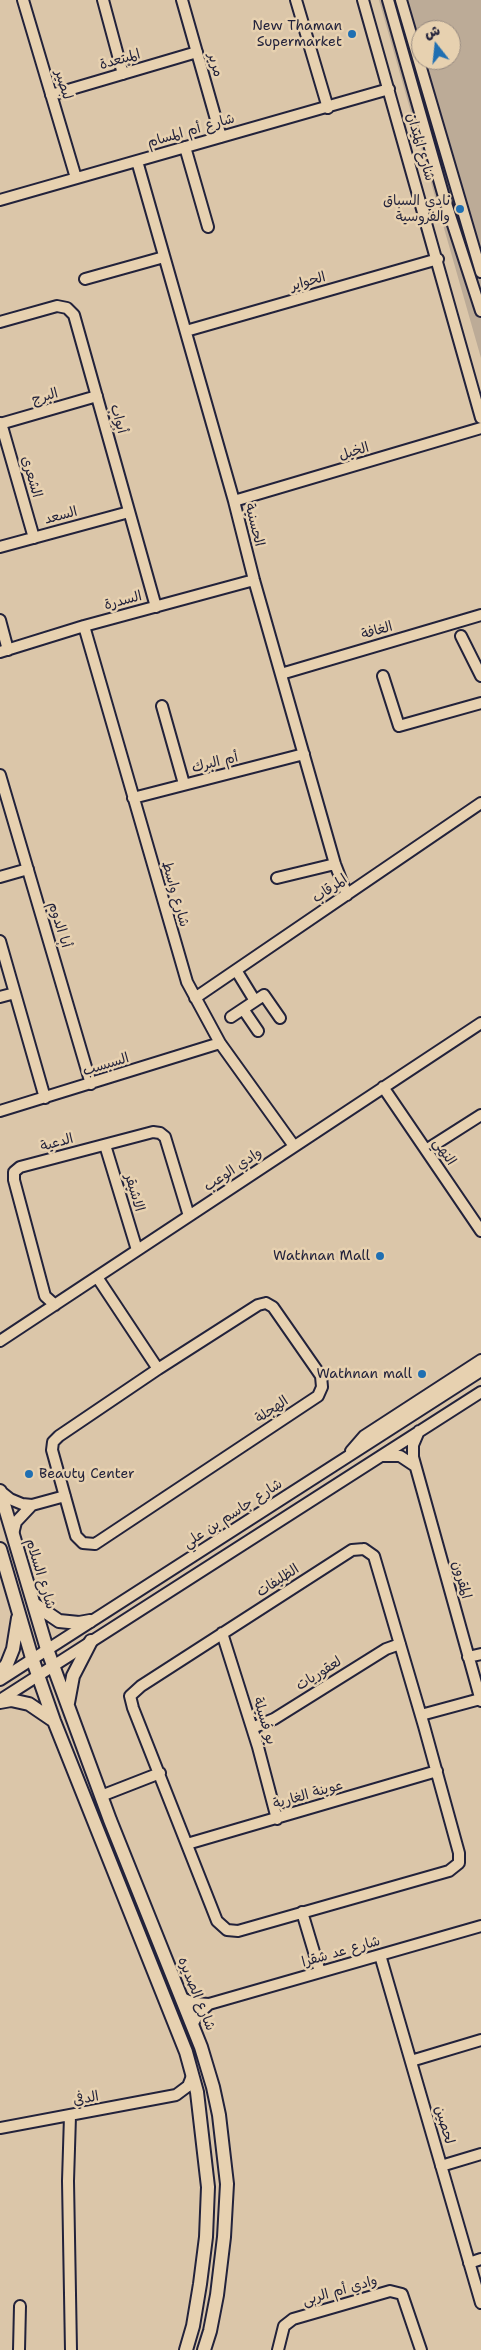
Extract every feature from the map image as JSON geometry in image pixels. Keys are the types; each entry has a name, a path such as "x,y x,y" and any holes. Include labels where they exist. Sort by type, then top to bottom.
{"main road":[{"name":"شارع السلام","path":"0,1491 53,1666"},
{"path":"0,1549 32,1658 54,1721 175,2025 200,2104 208,2187 206,2237 193,2326 186,2350"},
{"path":"34,1604 59,1621 79,1623 90,1621"},
{"path":"0,1673 7,1664 13,1649 18,1610"},
{"path":"68,1705 73,1676 91,1641"},
{"name":"شارع الصديره","path":"53,1666 101,1796 182,1998 213,2087 219,2115 227,2184 224,2237 217,2295 204,2350"},
{"path":"0,1701 11,1700 29,1704 54,1721"}],"street":[{"name":"لبصير","path":"23,0 76,178"},
{"path":"103,0 123,74"},
{"name":"مرير","path":"182,0 221,137"},
{"path":"296,0 328,108"},
{"name":"شارع الميدان","path":"363,0 438,259 481,418"},
{"path":"388,0 444,197 481,311"},
{"path":"401,0 481,272"},
{"name":"المبتعدة","path":"51,95 197,52"},
{"name":"شارع أم المسام","path":"0,200 328,108 389,89"},
{"path":"185,147 208,228"},
{"name":"الحسنية","path":"137,161 335,864 347,895"},
{"path":"85,279 164,256"},
{"name":"الحواير","path":"186,331 438,259"},
{"name":"أبواب","path":"0,322 57,306 67,308 74,315 156,607"},
{"name":"البرج","path":"0,424 97,396"},
{"name":"الشعرى","path":"0,424 34,538"},
{"name":"الخيل","path":"234,501 481,428"},
{"name":"السعد","path":"0,547 129,512"},
{"name":"السدرة","path":"4,651 84,626 254,580"},
{"name":"الغافة","path":"281,674 458,629 481,616"},
{"path":"0,620 4,651"},
{"name":"شارع واسط","path":"84,626 187,982 220,1043 294,1146"},
{"path":"458,629 481,676"},
{"path":"384,676 398,726 481,703"},
{"path":"162,706 184,784"},
{"name":"أم البرك","path":"133,798 304,754"},
{"name":"أبا الدوم","path":"0,775 92,1084"},
{"name":"المرقاب","path":"195,998 481,803"},
{"path":"278,878 335,864"},
{"path":"0,877 28,869"},
{"path":"0,940 44,1098"},
{"path":"236,970 255,1001"},
{"path":"0,997 15,993"},
{"path":"231,1017 264,995 280,1018"},
{"path":"243,1009 258,1031"},
{"name":"وادي الوعب","path":"0,1341 481,1022"},
{"name":"السبسب","path":"0,1112 220,1043"},
{"name":"النهي","path":"383,1087 481,1231"},
{"path":"426,1150 481,1115"},
{"name":"الدعية","path":"55,1305 45,1296 14,1172 20,1167 153,1132 160,1133 165,1137 189,1216"},
{"name":"الاشيقر","path":"105,1145 137,1250"},
{"path":"97,1277 158,1369"},
{"name":"الهجلة","path":"266,1304 273,1307 321,1376 322,1387 318,1396 95,1544 83,1543 76,1536 52,1450 53,1442 158,1369 258,1306 266,1304"},
{"path":"348,1456 364,1436 481,1360"},
{"name":"شارع جاسم بن علي","path":"0,1680 481,1371"},
{"path":"0,1701 481,1392"},
{"name":"المقرون","path":"419,1431 412,1452 415,1466 481,1700"},
{"path":"379,1457 400,1456 411,1461 415,1466"},
{"path":"0,1491 16,1502 32,1505 65,1496"},
{"path":"13,1534 16,1522 32,1505"},
{"name":"الظليفات","path":"364,1549 374,1556 400,1644 437,1771 459,1853 459,1863 449,1871 238,1931 227,1930 217,1921 133,1708 130,1696 140,1686 352,1550 364,1549"},
{"name":"بو فسيلة","path":"222,1633 252,1728 277,1819"},
{"name":"لعقوريات","path":"252,1728 274,1719 386,1649 400,1644"},
{"path":"468,1657 481,1654"},
{"path":"421,1716 481,1700"},
{"name":"عوينة الغارية","path":"187,1844 437,1771"},
{"path":"101,1796 160,1773"},
{"path":"302,1912 320,1972"},
{"name":"شارع عد شقرا","path":"182,1998 194,2003 209,2004 481,1926"},
{"name":"لحصين","path":"380,1955 481,2303"},
{"path":"192,2025 198,2014 209,2004"},
{"path":"411,2061 481,2040"},
{"path":"176,2095 188,2086 192,2076"},
{"path":"176,2095 200,2104"},
{"name":"الدفي","path":"0,2128 176,2095"},
{"path":"70,2116 68,2181 71,2350"},
{"path":"441,2166 481,2154"},
{"path":"469,2263 481,2259"},
{"name":"وادي أم الربى","path":"278,2350 284,2326 293,2319 390,2291 402,2294 421,2350"},
{"path":"19,2350 20,2306"}],"shaded area":[{"name":"نادي السباق والفروسية","path":"379,0 481,0 481,358"}],"place":[{"name":"New Thaman Supermarket","path":"352,34"},
{"name":"نادي السباق والفروسية","path":"460,209"},
{"name":"Wathnan Mall","path":"380,1256"},
{"name":"Wathnan mall","path":"422,1374"},
{"name":"Beauty Center","path":"29,1474"}]}
